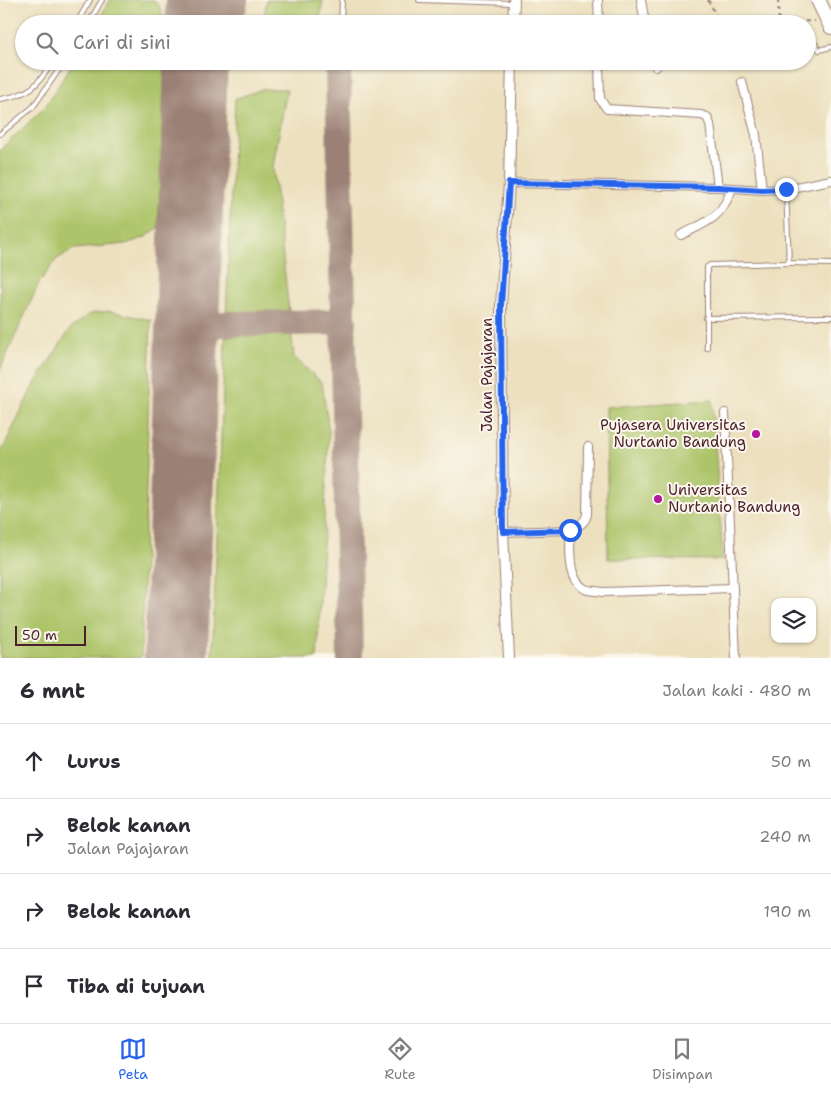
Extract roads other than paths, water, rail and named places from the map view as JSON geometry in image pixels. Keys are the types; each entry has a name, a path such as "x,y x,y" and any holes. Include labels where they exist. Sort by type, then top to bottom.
{"highway":[{"path":"818,0 829,24"}],"main road":[{"path":"513,15 514,2"},
{"name":"Jalan Pajajaran","path":"509,658 503,532 501,306 509,183 512,70"}],"street":[{"path":"598,0 599,15"},
{"path":"641,0 644,15"},
{"path":"599,70 600,99 607,109 702,114 710,124 718,187"},
{"path":"742,82 756,135 762,190"},
{"path":"509,183 718,187 762,190 786,189 831,180"},
{"path":"681,235 715,218 727,203 732,188"},
{"path":"725,413 736,658"},
{"path":"503,532 570,530 585,522 587,516 588,447"},
{"path":"570,530 572,573 576,581 586,590 604,592 733,588"}],"lane":[{"path":"81,15 90,0"},
{"path":"93,15 102,0"},
{"path":"341,15 342,0"},
{"path":"419,0 514,2"},
{"path":"816,45 819,50 831,47"},
{"path":"0,99 20,96 30,90 38,84 47,70"},
{"path":"0,134 33,107 59,70"},
{"path":"786,189 789,263"},
{"path":"707,348 706,270 710,265 831,264"},
{"path":"706,318 831,317"}],"place":[{"name":"Pujasera Universitas Nurtanio Bandung","path":"756,434"},
{"name":"Universitas Nurtanio Bandung","path":"658,499"}]}
